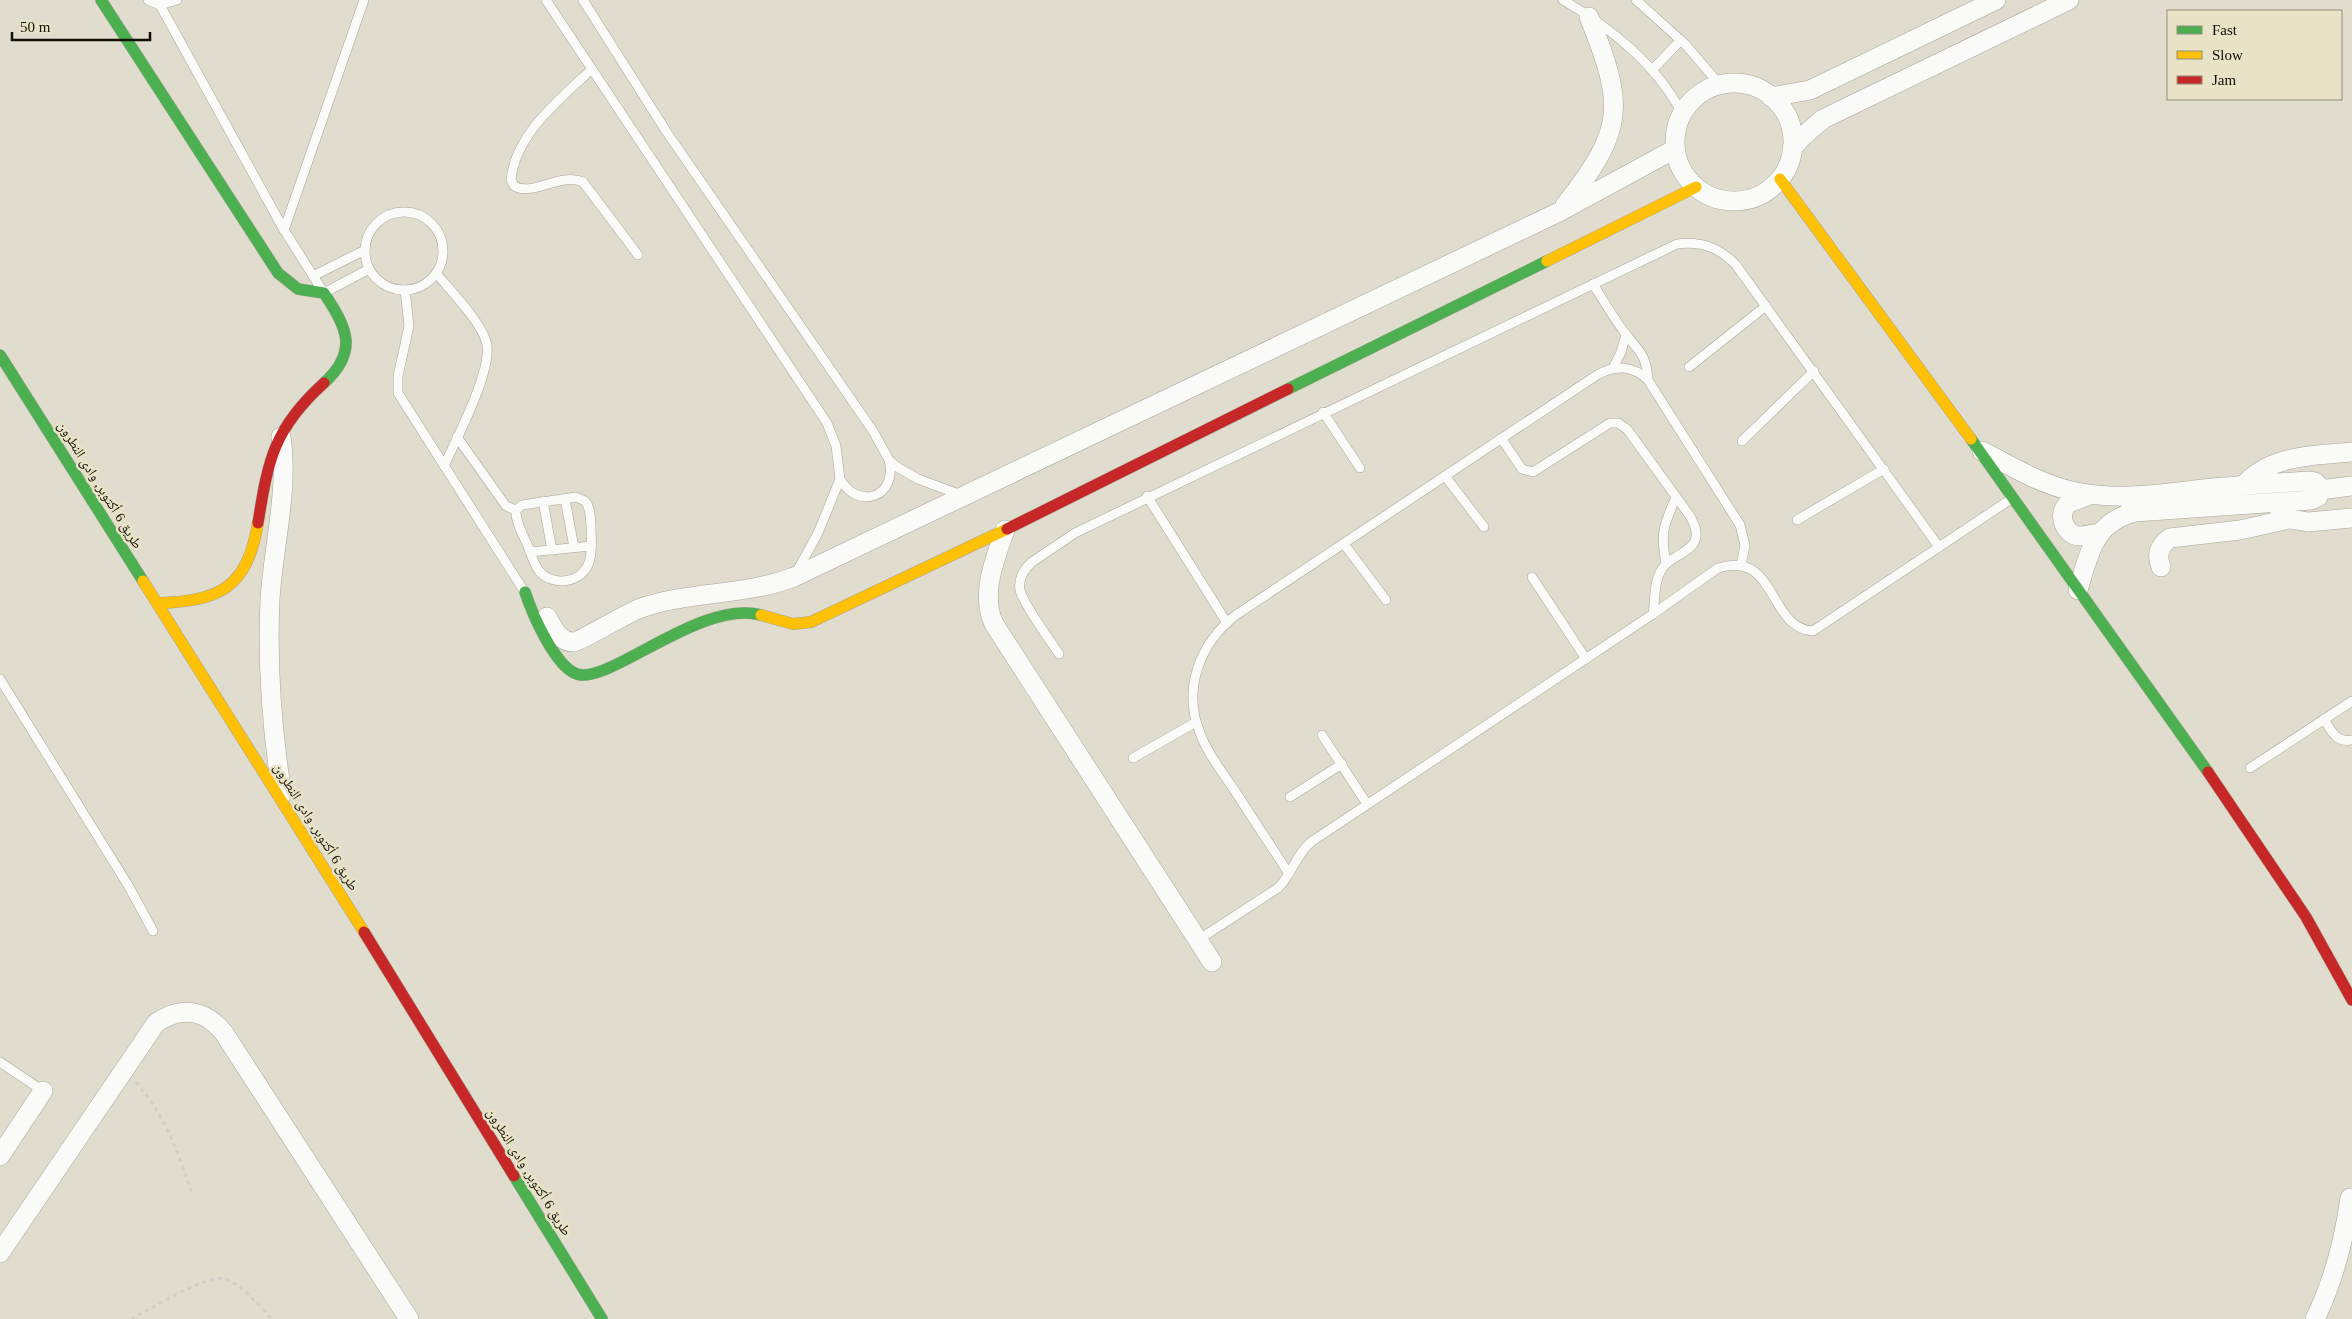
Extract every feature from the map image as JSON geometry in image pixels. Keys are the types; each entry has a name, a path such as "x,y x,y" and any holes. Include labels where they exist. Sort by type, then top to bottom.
{"street":[{"path":"101,0 278,273 295,288 305,292 324,293 344,327 347,338 344,360 331,378 297,410 281,437 266,469 253,551 246,568 234,582 219,593 202,600 158,602"},
{"path":"1771,97 1810,90 1996,0"},
{"path":"1792,150 1801,138 1824,119 2069,0"},
{"path":"1559,212 1600,157 1612,124 1613,88 1610,70 1589,17"},
{"path":"1736,84 1752,87 1771,97 1788,121 1791,130 1792,150 1786,170 1780,179 1763,193 1741,200 1725,200 1709,196 1696,187 1684,174 1675,149 1676,130 1682,113 1698,95 1720,85 1736,84"},
{"path":"525,592 538,605 560,637 576,642 620,617 658,603 698,594 758,588 794,577 1559,212 1675,149"},
{"path":"1780,179 1980,451 2274,867 2306,917 2352,1000"},
{"path":"525,592 531,611 563,664 580,676 598,673 713,618 747,612 794,626 811,622 1005,530 1696,187"},
{"name":"طريق 6 أكتوبر, وادى النطرون","path":"0,355 283,802 602,1319"},
{"path":"281,437 284,464 270,601 269,659 273,726 283,802"},
{"path":"1980,451 2046,483 2090,495 2129,497 2244,485 2308,481 2318,484 2320,494 2315,500 2250,506 2135,512 2116,518 2099,533 2078,590"},
{"path":"2244,485 2259,471 2277,462 2352,452"},
{"path":"2320,490 2352,486"},
{"path":"2090,495 2068,504 2064,509 2064,526 2073,534 2099,533"},
{"path":"2250,506 2289,520 2308,522 2352,518"},
{"path":"2161,567 2158,553 2164,542 2170,538 2240,530 2289,520"},
{"path":"1005,530 989,588 987,603 994,624 1212,962"},
{"path":"758,588 764,616"},
{"path":"572,672 576,642"},
{"path":"0,1253 156,1022 167,1015 179,1011 192,1011 205,1015 216,1023 409,1319"},
{"path":"0,1156 43,1091"},
{"path":"2315,1319 2333,1278 2341,1253 2351,1198"}],"lane":[{"path":"148,0 160,5 284,230 324,293 369,269"},
{"path":"160,5 176,0"},
{"path":"284,230 364,0"},
{"path":"546,0 827,423 836,446 840,479 845,488 853,495 864,498 874,496 883,490 890,481 891,470 889,460 867,423 666,131 583,0"},
{"path":"1563,0 1622,41 1653,69 1672,94 1682,113"},
{"path":"1636,0 1681,40 1720,85"},
{"path":"1653,69 1681,40"},
{"path":"592,69 531,130 518,158 511,180 514,186 524,189 564,179 584,182 638,255"},
{"path":"400,212 417,214 436,228 441,239 442,262 436,272 423,285 405,290 396,290 380,282 369,269 365,250 368,235 374,225 383,218 400,212"},
{"path":"1059,654 1022,596 1020,581 1022,574 1032,562 1075,532 1677,244 1702,244 1714,248 1730,258 1814,371 1939,547"},
{"path":"313,276 365,250"},
{"path":"436,272 483,334 488,351 482,378 444,466"},
{"path":"1593,284 1626,335 1640,350 1645,360 1648,380"},
{"path":"405,290 409,326 398,376 398,393 525,592"},
{"path":"1689,367 1766,306"},
{"path":"1613,368 1621,352 1626,335"},
{"path":"1289,874 1210,752 1196,722 1193,698 1197,668 1210,641 1226,623 1502,438 1597,376 1613,368 1632,369 1648,380 1740,525 1745,545 1741,565"},
{"path":"1742,441 1814,371"},
{"path":"1323,412 1360,468"},
{"path":"1502,438 1522,469 1533,472 1606,425 1618,423 1627,428 1694,522 1696,534 1685,553 1666,563 1659,576 1653,614"},
{"path":"457,437 506,506 516,510"},
{"path":"889,460 918,479 964,496"},
{"path":"1797,520 1884,469"},
{"path":"1445,476 1484,527"},
{"path":"794,577 818,533 840,479"},
{"path":"576,496 589,505 591,546 588,564 584,572 578,577 562,581 554,580 540,572 517,519 516,510 522,505 576,496"},
{"path":"1147,496 1226,623"},
{"path":"1666,563 1662,545 1663,530 1676,497"},
{"path":"565,498 574,548"},
{"path":"1198,940 1278,888 1289,874 1296,857 1311,842 1653,614 1718,568 1729,564 1741,565 1752,569 1761,576 1790,621 1804,630 1813,631 2013,498"},
{"path":"543,502 552,550"},
{"path":"1344,544 1386,600"},
{"path":"530,552 591,546"},
{"path":"1532,577 1586,659"},
{"path":"0,679 128,885 153,931"},
{"path":"2250,768 2352,701"},
{"path":"2324,719 2339,740 2352,740"},
{"path":"1132,758 1196,722"},
{"path":"1322,735 1368,804"},
{"path":"1290,797 1342,764"},
{"path":"0,1062 43,1091"}],"path":[{"path":"124,1068 140,1087 166,1127 185,1172 192,1195"},
{"path":"131,1319 169,1298 218,1278 225,1279 242,1290 272,1319"}],"traffic: fast":[{"path":"101,0 278,273 298,289 324,293 339,317 346,339 345,350 342,360 324,383"},
{"path":"1288,389 1547,261"},
{"path":"0,355 143,581"},
{"path":"1971,439 2208,772"},
{"path":"525,592 533,613 553,651 569,669 577,674 592,674 611,667 684,630 711,619 737,613 761,615"},
{"path":"514,1176 602,1319"}],"traffic: slow":[{"path":"1780,179 1971,439"},
{"path":"1547,261 1696,187"},
{"path":"158,603 198,599 227,587 238,576 246,563 253,545 258,523"},
{"path":"761,615 793,624 811,622 1007,529"},
{"path":"143,581 364,932"}],"traffic: jam":[{"path":"258,523 270,463 276,446 294,415 324,383"},
{"path":"1007,529 1288,389"},
{"path":"2208,772 2306,917 2352,1000"},
{"path":"364,932 514,1176"}]}
